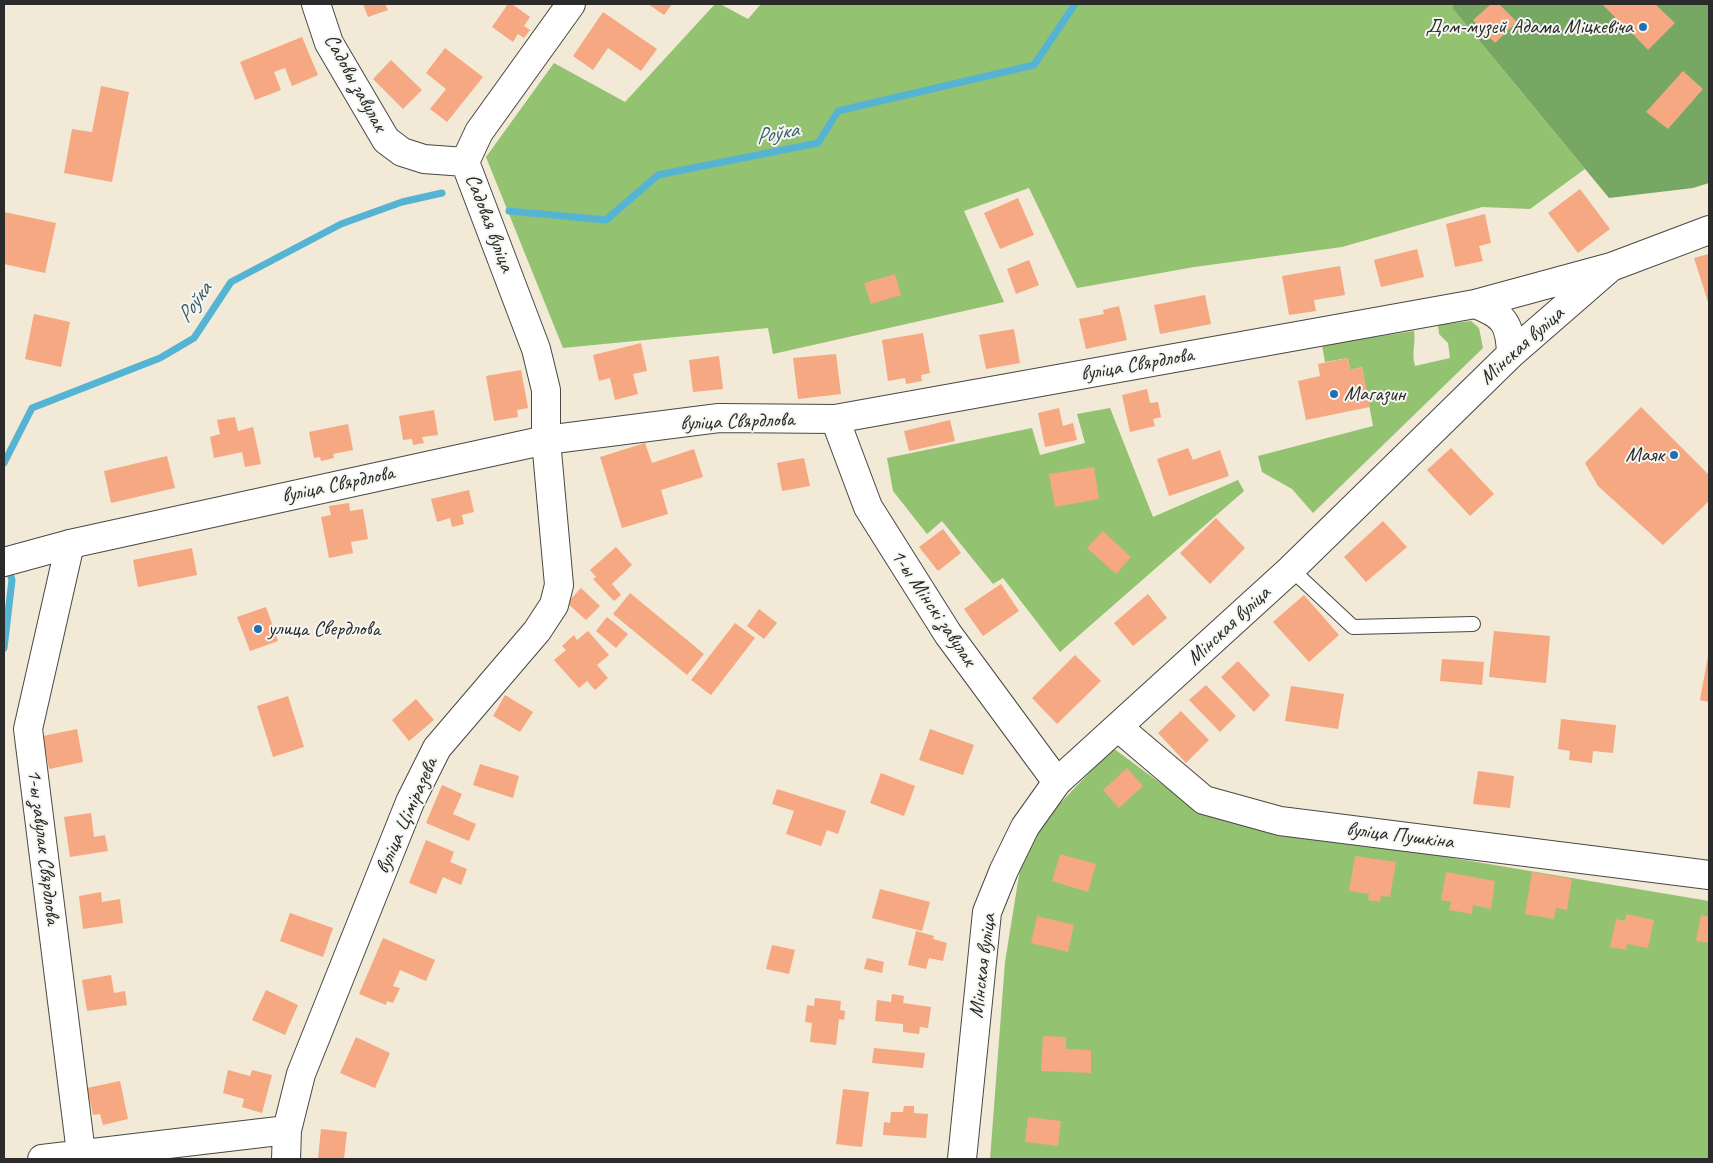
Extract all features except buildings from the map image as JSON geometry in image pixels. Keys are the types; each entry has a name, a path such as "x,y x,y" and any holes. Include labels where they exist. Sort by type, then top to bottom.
{"street":[{"name":"Садовы завулак","path":"316,4 329,43 386,140 402,152 424,159 465,162"},
{"name":"Садовая вуліца","path":"546,440 546,390 536,349 465,162 479,132 571,4"},
{"name":"Мінская вуліца","path":"962,1159 987,912 1004,870 1025,827 1057,782 1119,728 1291,569 1511,354 1611,267 1709,230"},
{"name":"вуліца Свярдлова","path":"4,562 70,544 546,440 719,418 835,419 1475,304 1611,267"},
{"path":"1475,304 1493,311 1506,323 1510,338 1511,354"},
{"name":"1-ы Мінскі завулак","path":"835,419 868,507 948,634 1057,782"},
{"name":"вуліца Ціміразева","path":"286,1159 287,1130 301,1074 410,802 438,748 537,631 554,605 559,585 546,440"},
{"name":"1-ы завулак Свярдлова","path":"70,544 28,729 82,1153"},
{"name":"вуліца Пушкіна","path":"1119,728 1204,800 1280,821 1709,875"},
{"path":"42,1159 287,1130"}],"lane":[{"path":"1291,569 1353,627 1473,624"}],"green space":[{"path":"715,4 720,4 748,19 761,4 1453,4 1453,9 1585,169 1530,209 1482,207 1342,247 1194,267 1077,288 1029,188 964,211 1004,302 773,354 768,328 563,348 486,157 554,63 625,102"},
{"path":"1453,4 1709,4 1709,183 1693,188 1609,198 1453,9"},
{"path":"1471,321 1479,328 1483,348 1313,513 1292,489 1262,472 1258,456 1373,426 1362,367 1350,370 1348,358 1325,362 1322,345 1414,331 1413,357 1415,366 1450,358 1448,343 1439,334 1438,325"},
{"path":"1110,408 1153,517 1238,480 1244,491 1060,652 1003,578 993,584 942,521 927,534 893,491 887,458 1032,428 1040,455 1085,443 1077,414"},
{"path":"1113,748 1194,808 1274,828 1709,901 1709,1159 990,1159 1005,962 1020,869 1046,818"}],"waterway":[{"name":"Роўка","path":"509,211 606,220 658,175 818,143 838,111 1034,65 1075,4"},
{"name":"Роўка","path":"4,463 32,408 160,358 194,338 231,282 341,224 402,202 442,193"},
{"name":"Роўка","path":"4,648 12,580 9,570"}],"place":[{"name":"Дом-музей Адама Міцкевіча","path":"1643,27"},
{"name":"Магазин","path":"1334,394"},
{"name":"Маяк","path":"1674,455"},
{"name":"улица Свердлова","path":"258,629"}]}
